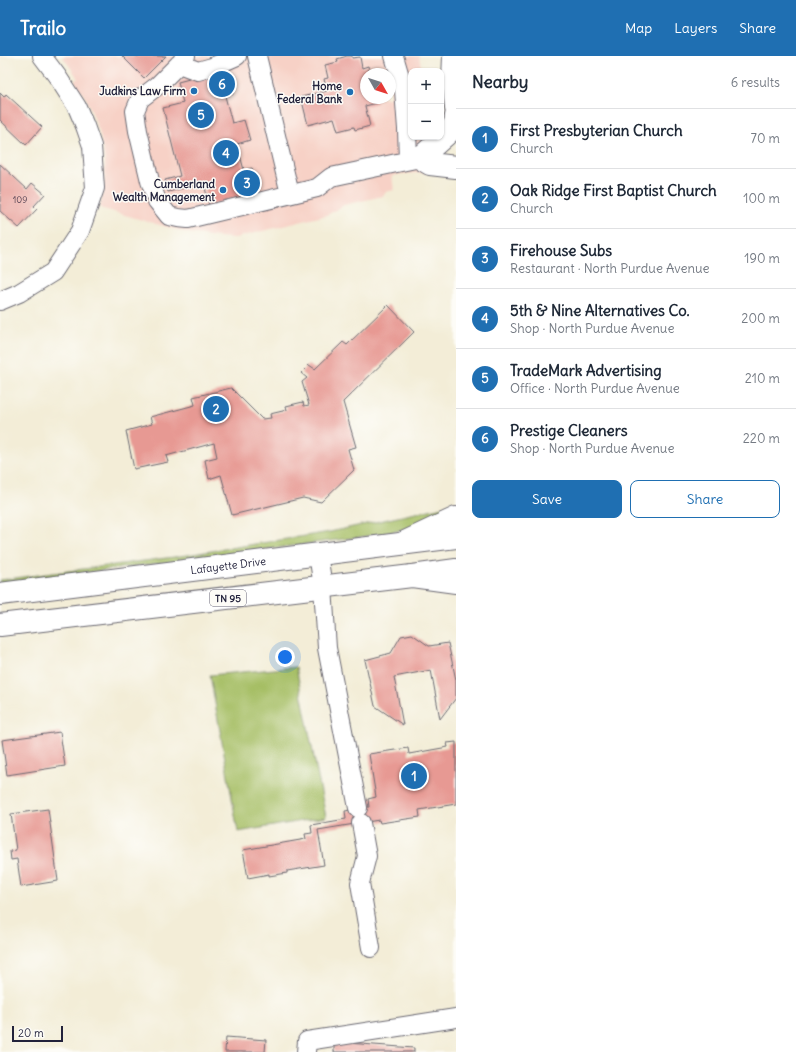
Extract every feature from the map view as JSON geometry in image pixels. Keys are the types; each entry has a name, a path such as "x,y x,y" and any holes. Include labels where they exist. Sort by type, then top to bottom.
{"main road":[{"path":"455,56 453,79 456,108"},
{"path":"414,159 449,132 455,123 456,116"},
{"path":"414,159 430,164 456,166"},
{"path":"403,543 456,518"},
{"name":"Lafayette Drive","path":"0,594 456,537"},
{"name":"TN 95","path":"0,625 456,570"},
{"path":"412,576 456,582"}],"street":[{"path":"0,301 19,293 53,272 80,231 96,188 92,146 85,126 77,107 42,56"},
{"path":"237,56 212,67 198,71 183,60 157,86 140,99 135,111 138,131 150,181 157,201 169,216 188,219 317,188 330,176 414,159 407,129 404,90 394,56"},
{"path":"257,56 290,194"},
{"path":"318,554 323,587 327,648 367,856 360,883 371,948"},
{"path":"306,1052 306,1041 456,1018"}],"shaded area":[{"path":"62,56 419,56 421,68 408,68 408,140 437,140 447,171 392,176 394,190 386,192 383,196 344,205 327,215 235,238 188,233 100,208 105,174 105,161 99,131 87,100 74,81 78,78"}],"green space":[{"path":"456,504 456,509 422,524 375,535 0,584 0,580 174,557 330,532"},
{"path":"296,667 326,817 238,832 210,675"}],"building":[{"path":"122,56 166,56 144,78"},
{"path":"347,56 352,56 352,58 360,57 362,68 360,68 360,104 373,104 365,106 370,126 355,130 354,127 338,131 334,118 308,125 301,97 327,91 324,79 328,78 325,65 338,62 337,59"},
{"path":"227,69 233,94 225,96 232,123 244,120 250,140 237,144 244,170 252,168 258,192 209,205 204,183 168,192 165,180 180,176 163,108 183,103 178,82"},
{"path":"0,93 4,97 6,94 42,127 26,145 0,120"},
{"path":"0,164 27,189 32,183 45,194 34,206 37,209 19,228 0,211"},
{"path":"388,305 414,332 343,402 356,447 348,449 354,470 321,502 303,498 232,515 221,475 209,479 205,460 217,457 214,443 166,456 168,462 134,469 126,431 152,424 150,417 195,405 193,397 231,388 262,419 271,418 270,414 287,410 286,406 303,402 304,406 309,405 302,382 307,378 301,373 309,365 315,369 343,342 347,345"},
{"path":"412,634 429,646 448,643 456,680 456,698 440,719 431,670 394,677 403,725 375,706 365,660 391,653 401,636"},
{"path":"60,732 65,766 7,775 2,740"},
{"path":"456,742 456,804 419,810 420,817 380,823 379,820 318,830 324,865 287,871 287,873 269,876 269,874 248,878 243,850 306,839 305,834 312,833 311,825 346,819 345,811 369,807 368,799 376,797 369,754 408,748 409,754 448,747 447,743"},
{"path":"48,809 58,881 21,887 17,859 11,860 10,851 16,850 11,814"},
{"path":"226,1037 266,1040 265,1052 225,1052"},
{"path":"334,1042 414,1048 414,1052 334,1052"}],"place":[{"name":"Prestige Cleaners","path":"222,84"},
{"name":"Judkins Law Firm","path":"194,91"},
{"name":"Home Federal Bank","path":"350,92"},
{"name":"TradeMark Advertising","path":"201,115"},
{"name":"5th & Nine Alternatives Co.","path":"226,153"},
{"name":"Firehouse Subs","path":"247,183"},
{"name":"Cumberland Wealth Management","path":"223,190"},
{"name":"Oak Ridge First Baptist Church","path":"216,409"},
{"name":"First Presbyterian Church","path":"414,776"}]}
